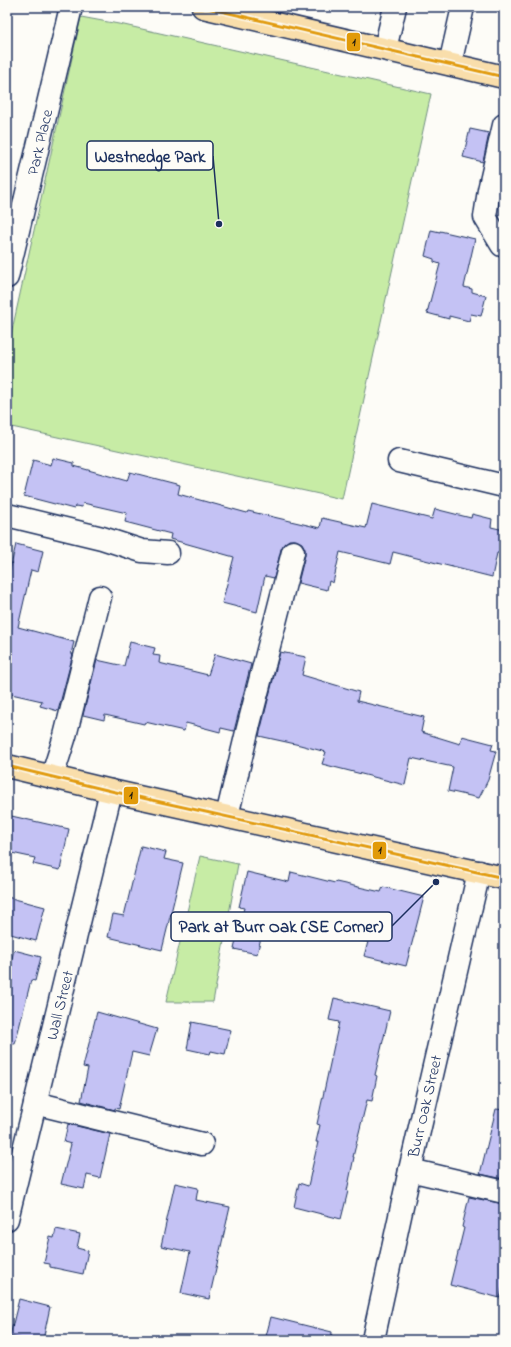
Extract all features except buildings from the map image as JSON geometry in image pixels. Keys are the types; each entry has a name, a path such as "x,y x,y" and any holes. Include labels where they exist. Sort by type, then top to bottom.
{"main road":[{"path":"203,7 504,77"},
{"path":"7,766 111,791 504,878"}],"street":[{"name":"Park Place","path":"7,277 71,7"},
{"path":"385,49 395,7"},
{"path":"450,64 462,7"},
{"path":"504,125 489,190 485,217 502,245 504,245"},
{"path":"399,461 504,486"},
{"path":"7,515 102,538 142,551 168,553"},
{"path":"227,816 248,726 293,552"},
{"path":"52,777 65,736 100,597"},
{"name":"Wall Street","path":"7,1219 111,791"},
{"name":"Burr Oak Street","path":"373,1340 410,1170 479,872"},
{"path":"35,1103 202,1144"},
{"path":"410,1170 504,1192"}],"green space":[{"path":"81,17 124,25 431,94 342,499 7,426 7,353"},
{"path":"200,856 238,864 213,1002 166,1002"}],"transit line":[{"name":"1","path":"203,7 504,77"},
{"name":"1","path":"7,766 111,791 504,878"}],"place":[{"name":"Westnedge Park","path":"219,224"},
{"name":"Park at Burr Oak (SE Corner)","path":"436,882"}]}
